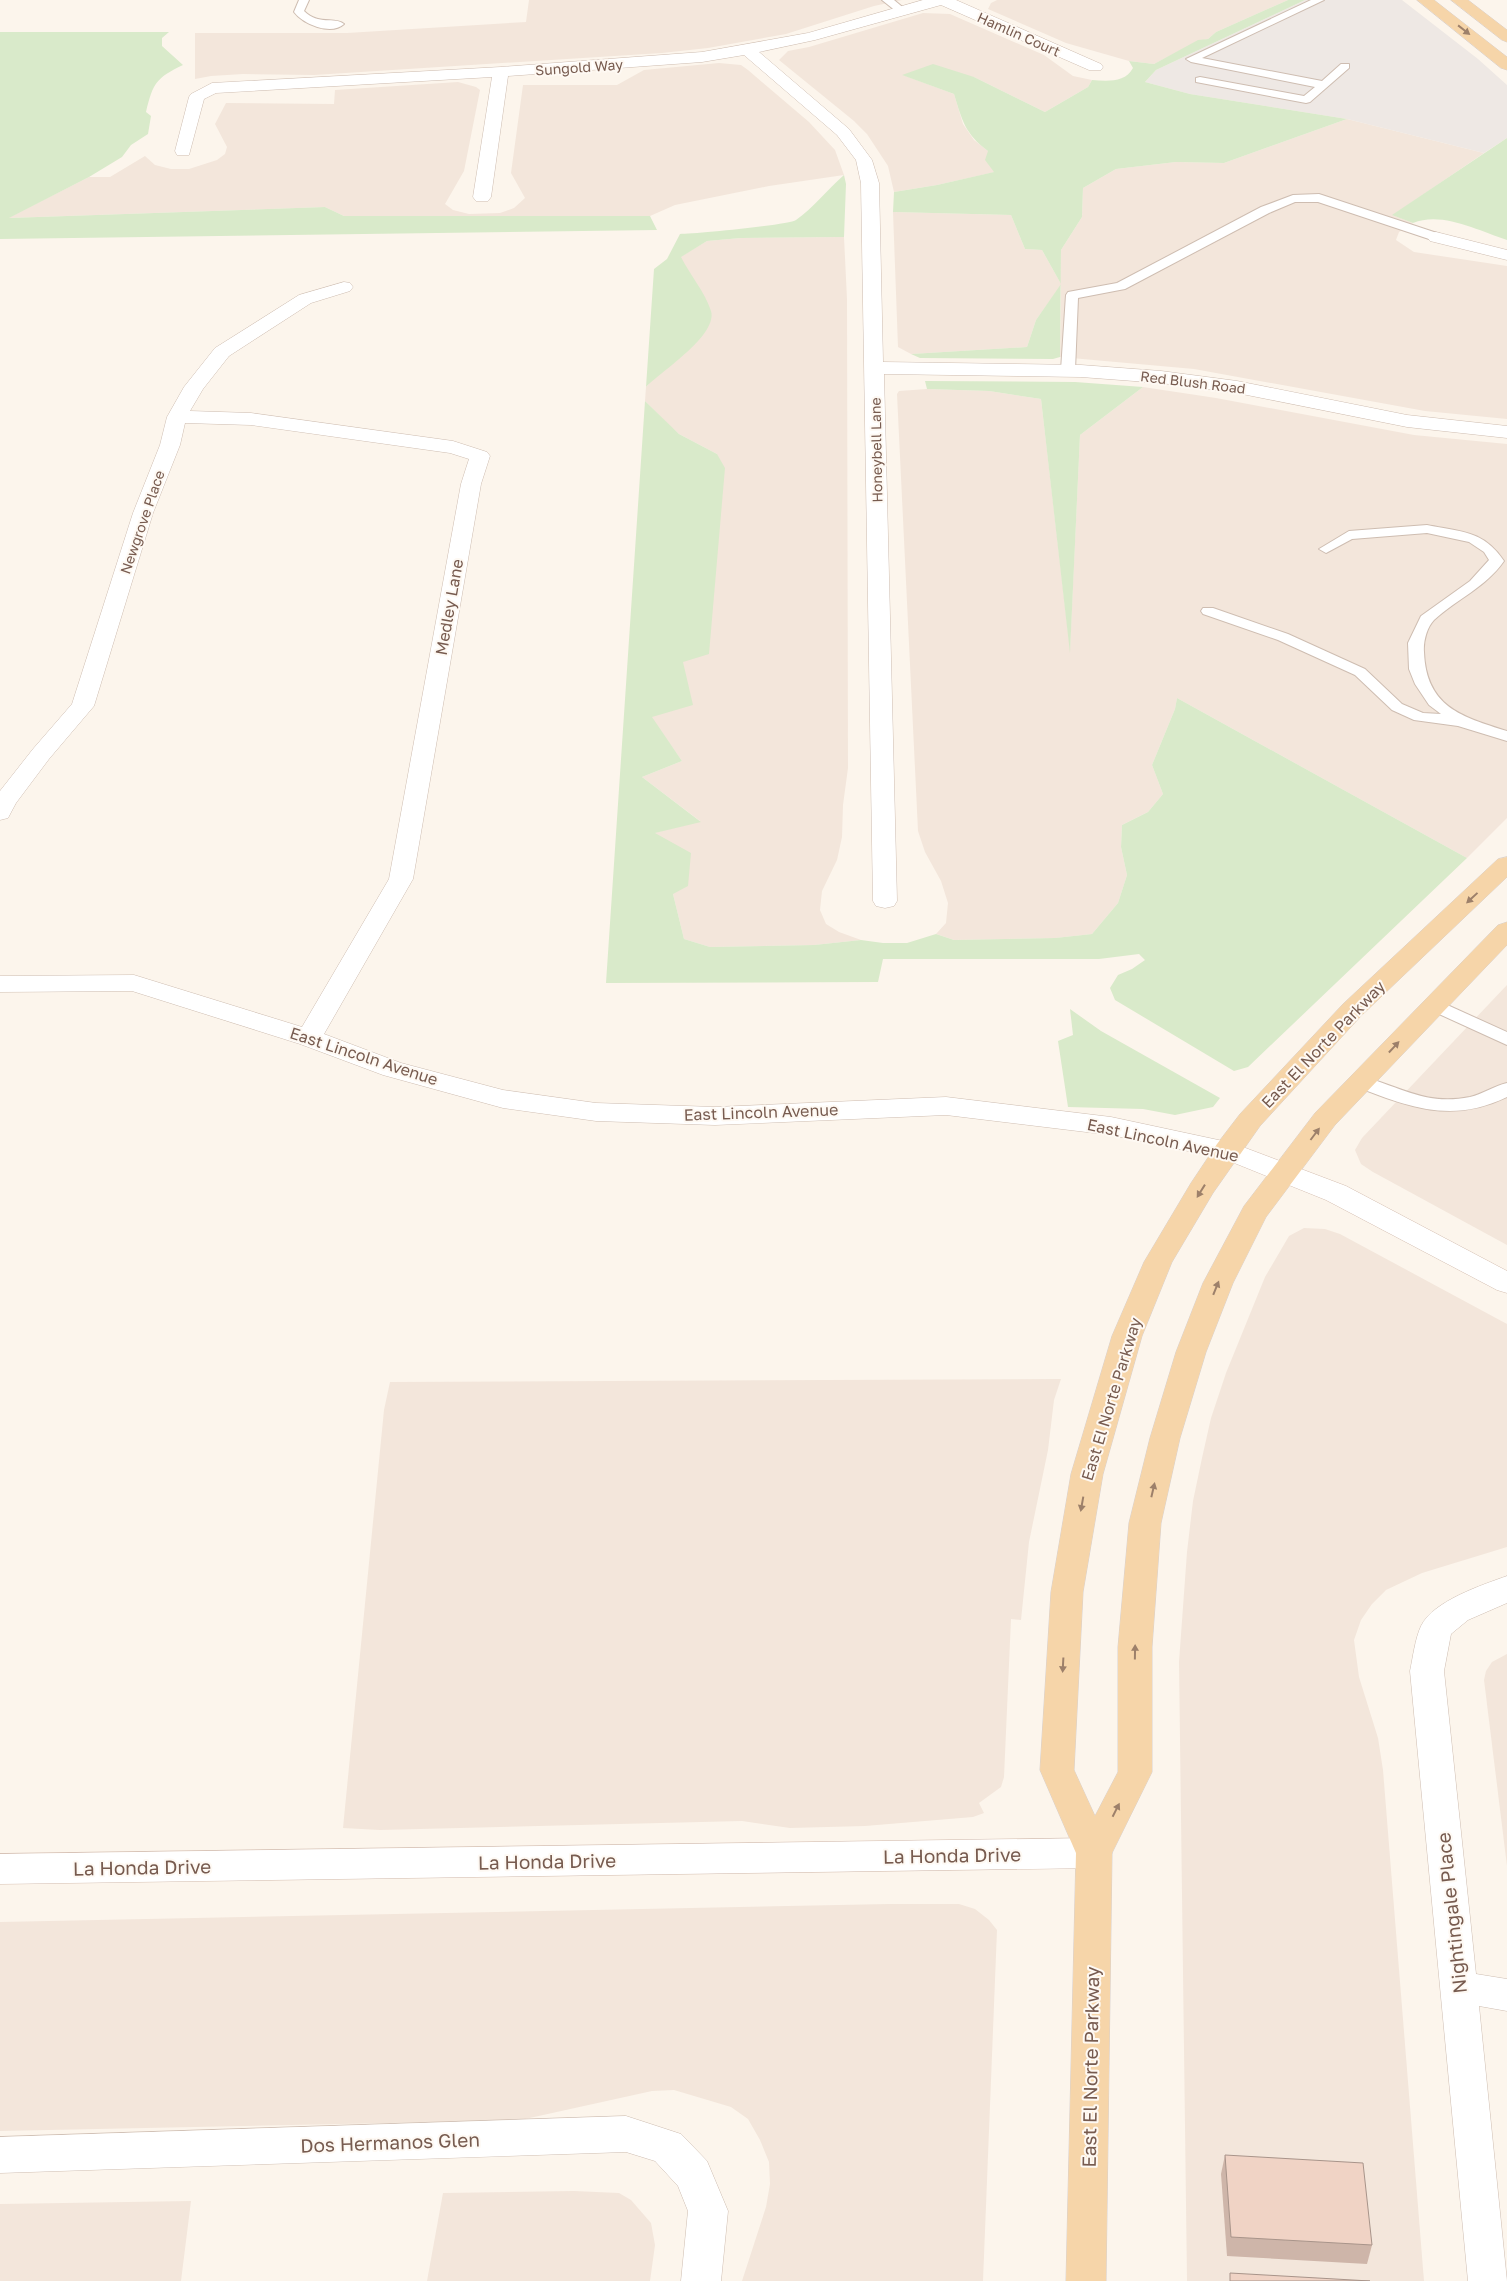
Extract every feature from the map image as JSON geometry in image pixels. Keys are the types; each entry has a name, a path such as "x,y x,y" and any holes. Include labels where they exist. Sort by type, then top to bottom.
{"main road":[{"path":"1425,0 1507,65"},
{"path":"1459,0 1507,37"},
{"name":"East El Norte Parkway","path":"1086,2281 1094,1853 1056,1770 1067,1592 1087,1474 1127,1336 1158,1262 1227,1150 1250,1120 1352,1010 1507,864"},
{"name":"East El Norte Parkway","path":"1094,1853 1135,1772 1135,1647 1146,1523 1165,1438 1191,1352 1218,1283 1254,1214 1325,1120 1507,930"}],"street":[{"name":"Sungold Way","path":"182,151 197,97 212,88 657,62 747,50 810,36 942,0"},
{"name":"Hamlin Court","path":"942,0 1095,67"},
{"name":"Honeybell Lane","path":"747,50 843,132 864,160 870,184 885,901"},
{"path":"482,197 501,72"},
{"path":"1436,237 1507,255"},
{"name":"Newgrove Place","path":"0,813 4,802 41,754 83,706 143,513 170,445 177,417 194,386 222,352 305,299 344,287"},
{"name":"Red Blush Road","path":"875,368 1068,370 1161,377 1230,386 1407,421 1507,432"},
{"name":"Medley Lane","path":"177,417 250,419 453,447 480,456 471,484 401,880 362,951 309,1038"},
{"name":"East Lincoln Avenue","path":"0,984 134,982 309,1038 392,1069 503,1099 596,1112 715,1116 946,1106 1111,1126 1227,1150 1285,1172 1336,1193 1507,1284"},
{"name":"Nightingale Place","path":"1488,2281 1427,1672 1436,1628 1456,1611 1507,1589"},
{"name":"La Honda Drive","path":"0,1869 1094,1853"},
{"path":"1458,1987 1507,1995"},
{"name":"Dos Hermanos Glen","path":"0,2155 626,2134 666,2147 693,2174 708,2211 703,2263"}],"lane":[{"path":"304,0 299,12 305,19 322,25 339,24"},
{"path":"887,0 901,10"},
{"path":"1319,0 1191,59 1324,85"},
{"path":"1200,80 1306,100 1345,66"},
{"path":"1068,370 1072,295 1121,286 1265,210 1293,199 1319,198 1436,237"},
{"path":"1326,549 1349,535 1427,529 1474,539 1488,549 1497,561 1475,584 1426,619 1416,643 1417,669 1423,684 1434,702 1460,721"},
{"path":"1208,611 1283,638 1360,672 1397,707 1420,717 1460,721 1507,736"},
{"path":"1434,1005 1507,1039"},
{"path":"1361,1082 1420,1104 1446,1106 1469,1102 1507,1089"}],"shaded area":[{"path":"529,0 902,0 874,6 786,34 708,48 662,53 314,75 243,74 195,79 195,33 347,33 526,22"},
{"path":"997,0 1288,0 1216,32 1208,39 1198,41 1154,64 1129,61 1066,43 988,9 991,3"},
{"path":"1305,0 1402,0 1478,59 1507,85 1507,138 1484,153 1347,119 1190,94 1145,82 1156,70"},
{"path":"923,13 950,14 1044,55 1073,76 1092,80 1088,87 1045,112 974,77 903,75 954,94 963,124 974,140 988,151 995,172 894,192 888,166 867,134 854,121 779,60 788,51 809,47"},
{"path":"719,63 741,65 809,122 835,150 844,175 769,186 675,205 650,216 344,216 325,207 8,218 89,177 110,177 145,156 155,165 171,169 189,169 217,160 225,154 227,147 215,124 226,103 334,104 335,90 458,82 480,90 464,171 445,204 453,210 469,214 500,213 514,208 525,198 511,173 523,85 617,85 644,70"},
{"path":"1347,119 1484,153 1393,215 1413,223 1399,232 1396,240 1414,252 1507,266 1507,419 1425,411 1194,369 1060,357 1061,285 1036,320 1027,347 911,354 898,347 893,212 1011,215 1025,249 1042,250 1060,282 1061,250 1082,217 1083,188 1116,169 1176,162 1224,163"},
{"path":"844,237 847,299 848,768 843,805 842,837 837,860 822,891 820,910 826,924 839,932 861,940 814,945 710,947 684,939 673,894 654,833 700,821 642,777 682,761 651,717 683,662 717,454 679,434 668,424 645,401 646,387 711,312 680,257 707,241 741,238"},
{"path":"1143,387 1216,398 1414,435 1507,444 1507,818 1467,858 1177,698 1175,709 1152,765 1163,794 1148,812 1122,825 1121,847 1127,875 1118,903 1092,934 1055,938 954,940 936,934 946,923 948,903 941,881 925,852 918,831 897,394 899,391 927,389 989,391 1041,399 1070,649 1080,435"},
{"path":"1507,985 1507,1245 1373,1172 1361,1164 1355,1150 1362,1138"},
{"path":"1304,1228 1325,1229 1340,1234 1507,1324 1507,1547 1422,1573 1386,1590 1372,1604 1361,1620 1354,1640 1359,1677 1378,1738 1383,1770 1424,2281 1187,2281 1179,1662 1187,1552 1193,1501 1202,1458 1211,1418 1226,1373 1265,1277 1289,1236"},
{"path":"1061,1379 1054,1400 1048,1450 1029,1542 1021,1620 1011,1619 1004,1777 1001,1787 979,1803 984,1813 973,1817 865,1826 790,1828 742,1821 380,1830 343,1828 384,1410 390,1382"},
{"path":"1507,1654 1507,1866 1484,1680 1486,1671 1492,1662"},
{"path":"959,1904 975,1909 989,1920 997,1930 983,2281 742,2281 766,2207 770,2184 769,2162 760,2140 748,2119 731,2107 674,2090 652,2091 525,2119 0,2131 0,1922"},
{"path":"574,2191 619,2193 631,2200 651,2223 655,2245 650,2281 427,2281 443,2193"},
{"path":"191,2201 181,2281 0,2281 0,2204"}],"green space":[{"path":"1288,0 1305,0 1156,70 1145,82 1190,94 1347,119 1224,163 1176,162 1116,169 1083,188 1082,217 1061,250 1061,283 1042,250 1025,249 1011,215 893,212 894,192 937,185 994,172 985,160 988,151 974,139 965,126 954,94 902,75 933,64 974,77 1045,112 1088,87 1092,80 1115,80 1130,73 1133,68 1129,61 1154,64 1198,40 1208,39 1216,32"},
{"path":"0,32 169,32 162,38 162,46 183,65 157,82 151,94 146,112 151,116 148,134 131,145 122,157 89,177 9,218 325,207 344,216 650,216 657,230 0,239"},
{"path":"1507,138 1507,240 1448,221 1436,219 1413,223 1392,215"},
{"path":"844,175 846,184 844,237 741,238 707,241 681,257 708,304 711,311 711,321 698,341 646,387 654,269 667,259 680,234 760,227 796,220"},
{"path":"1061,284 1060,357 1053,359 920,358 911,354 1027,347 1036,320"},
{"path":"925,381 1075,382 1143,387 1080,435 1070,653 1041,399 989,391 927,389"},
{"path":"645,401 679,434 717,454 725,468 709,654 683,662 693,705 652,717 682,761 642,777 701,822 655,833 691,853 688,886 673,894 684,939 710,947 814,945 861,940 883,943 907,943 936,934 954,940 1055,938 1092,934 1118,903 1127,875 1121,847 1122,825 1148,812 1163,794 1152,765 1175,709 1177,698 1467,858 1248,1067 1234,1071 1115,1000 1110,988 1118,975 1132,969 1145,960 1139,954 1099,959 883,959 878,982 606,983"},
{"path":"1070,1009 1101,1031 1220,1098 1213,1107 1175,1115 1143,1109 1068,1107 1058,1041 1073,1035"}],"building":[{"path":"1225,2155 1363,2163 1372,2245 1231,2237"},
{"path":"1230,2273 1370,2281 1230,2281"}]}
